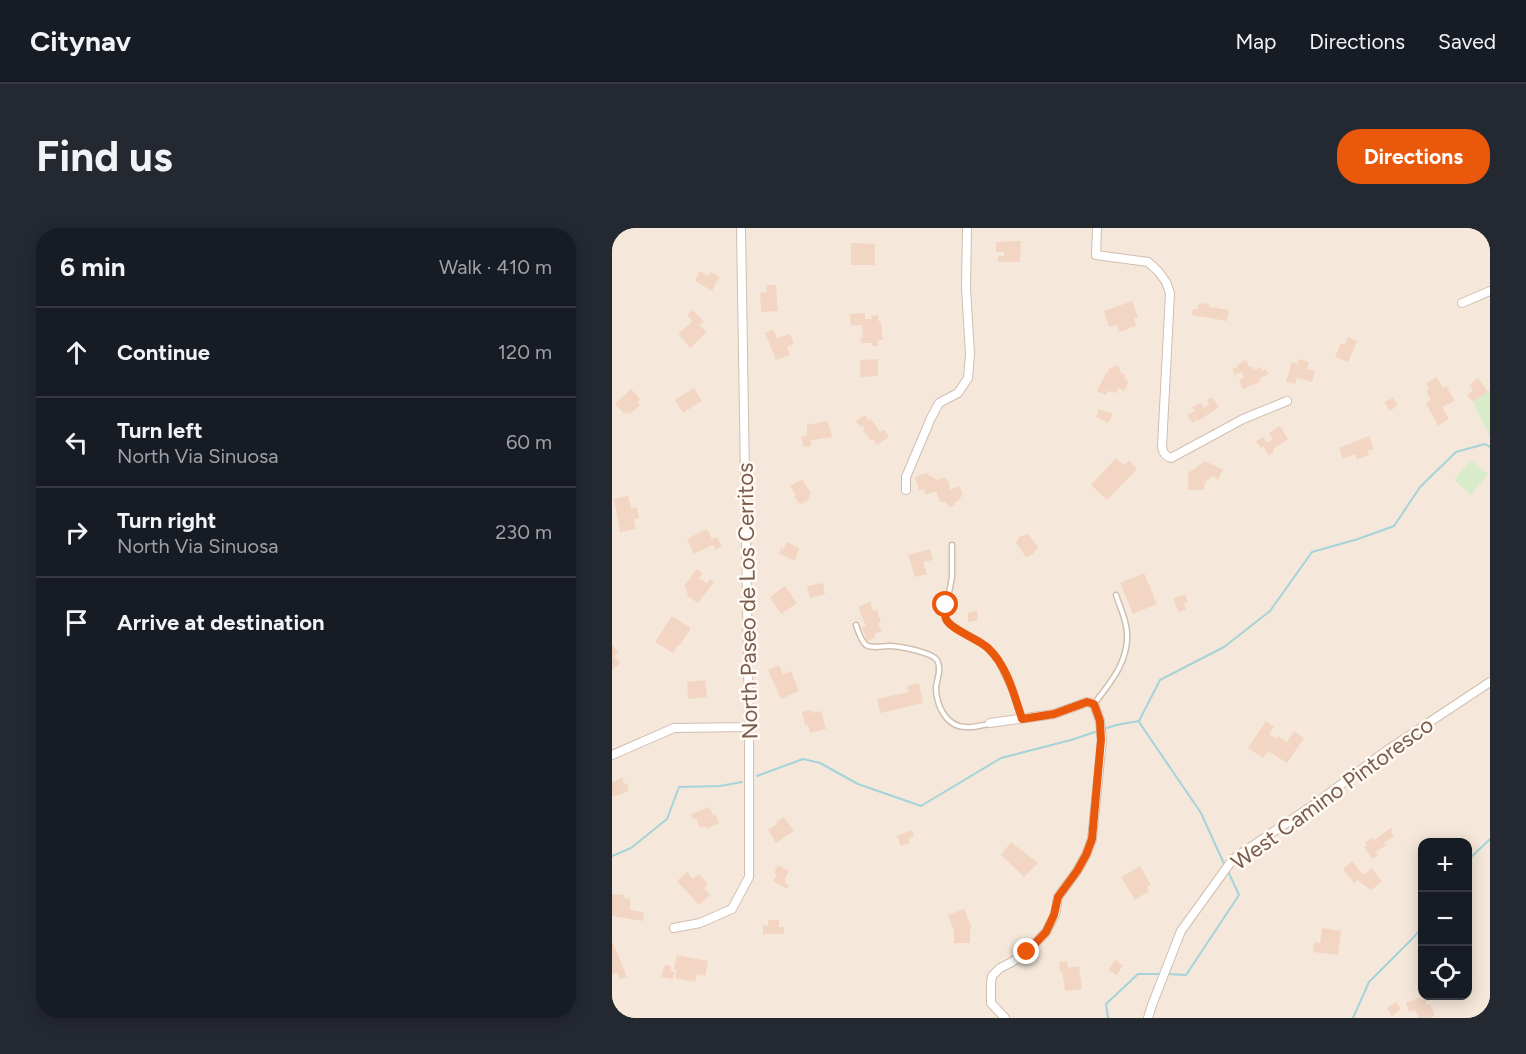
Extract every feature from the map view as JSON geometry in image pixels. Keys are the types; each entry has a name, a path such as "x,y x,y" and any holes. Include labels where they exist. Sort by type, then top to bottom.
{"street":[{"name":"North Paseo de Los Cerritos","path":"674,928 700,923 732,909 748,876 749,728 741,228"},
{"path":"906,490 906,477 939,403 958,393 968,378 970,354 966,288 968,228"},
{"path":"1097,228 1096,255 1148,262 1166,282 1170,293 1162,447 1167,457 1171,458 1243,419 1287,401"},
{"path":"1462,303 1490,291"},
{"name":"West Camino Pintoresco","path":"1148,1018 1181,931 1233,859 1315,804 1386,751 1490,682"},
{"path":"990,723 1054,714 1087,702 1094,704 1100,721 1101,740 1092,839 1086,855 1058,897 1054,915 1046,932 1027,952 1000,968 992,976 992,1003 1005,1018"},
{"path":"612,755 674,728 749,728"}],"lane":[{"path":"952,545 952,577 945,614 946,621 980,641 997,658 1022,719"},
{"path":"1094,704 1118,672 1125,652 1127,631 1116,595"},
{"path":"856,625 862,641 870,647 895,646 928,655 937,660 939,665 937,699 940,708 949,720 963,727 990,723"}],"shaded area":[{"path":"612,228 1490,228 1490,1018 612,1018"}],"green space":[{"path":"1490,390 1490,437 1473,402"},
{"path":"1471,460 1488,474 1471,495 1454,480"}],"building":[{"path":"1021,241 1020,262 998,262 998,256 1004,256 1004,252 996,252 996,242"},
{"path":"851,243 875,244 875,265 851,265"},
{"path":"700,271 708,276 711,272 719,277 712,291 695,281"},
{"path":"766,285 776,285 778,311 761,312 760,293 767,292"},
{"path":"1132,301 1138,317 1134,319 1136,326 1119,332 1117,325 1109,327 1104,311"},
{"path":"1199,303 1229,310 1227,321 1192,315 1193,309 1198,309"},
{"path":"693,310 704,322 699,325 707,332 690,348 678,333 693,321 687,315"},
{"path":"865,313 865,319 872,319 871,316 878,315 883,340 878,340 878,346 872,346 872,343 861,343 862,325 851,326 850,314"},
{"path":"773,329 777,338 790,334 794,344 787,347 790,355 776,360 765,333"},
{"path":"1348,337 1357,341 1348,362 1335,357 1341,343 1345,345"},
{"path":"878,359 878,376 860,377 860,360"},
{"path":"1299,359 1309,362 1307,369 1315,371 1312,382 1297,378 1295,384 1286,382 1292,362 1297,364"},
{"path":"1246,360 1249,367 1252,366 1254,370 1261,367 1262,371 1266,369 1269,374 1259,379 1260,382 1243,389 1239,380 1244,377 1242,372 1235,375 1232,369"},
{"path":"1118,365 1121,373 1125,375 1124,378 1129,381 1124,391 1119,388 1116,393 1108,391 1106,395 1097,391 1106,373 1109,372 1108,369"},
{"path":"1437,377 1455,401 1442,407 1449,419 1438,426 1426,403 1431,400 1426,391 1429,389 1426,383"},
{"path":"1478,378 1488,392 1473,402 1467,395 1473,390 1469,385"},
{"path":"694,388 702,401 683,413 675,400"},
{"path":"631,389 640,399 637,402 640,405 630,414 628,412 625,414 615,404"},
{"path":"1212,397 1219,407 1193,423 1187,415 1195,411 1192,407 1201,403 1204,408 1209,405 1207,400"},
{"path":"1393,398 1398,405 1390,411 1384,402"},
{"path":"1099,409 1113,414 1108,423 1096,417"},
{"path":"865,415 869,421 871,419 880,432 884,429 889,437 877,445 873,439 871,441 863,430 865,428 856,421"},
{"path":"828,421 832,437 811,440 811,446 804,447 801,437 807,436 807,425"},
{"path":"1280,426 1288,439 1273,449 1274,452 1269,455 1256,441 1263,437 1267,443 1273,439 1269,433"},
{"path":"1369,436 1374,449 1368,451 1369,455 1357,460 1355,454 1343,459 1339,448"},
{"path":"1116,458 1124,465 1129,460 1137,469 1107,500 1091,485"},
{"path":"1205,461 1223,470 1218,480 1213,476 1205,482 1204,490 1188,490 1188,473"},
{"path":"926,473 937,480 944,477 950,483 950,490 959,486 963,494 955,505 949,507 945,502 940,502 936,491 926,495 924,489 919,491 915,477"},
{"path":"802,479 811,494 808,496 810,499 801,504 798,503 790,486"},
{"path":"628,496 631,508 637,507 639,518 634,519 636,529 620,532 614,499"},
{"path":"707,529 712,539 717,537 722,547 715,550 713,545 694,554 687,539"},
{"path":"1028,534 1038,547 1033,554 1026,557 1016,543 1019,537"},
{"path":"786,542 799,548 795,561 779,554"},
{"path":"930,549 933,560 923,562 927,574 915,577 908,555"},
{"path":"697,569 703,573 699,578 707,583 710,579 714,582 698,603 686,595 688,593 684,586"},
{"path":"1144,573 1157,604 1133,614 1120,583"},
{"path":"823,583 825,594 810,598 807,586"},
{"path":"785,586 797,603 781,614 770,597"},
{"path":"1185,594 1188,602 1184,604 1186,609 1179,612 1173,599"},
{"path":"870,602 873,611 877,610 881,622 878,623 882,631 874,634 876,637 867,641 862,627 866,626 858,607"},
{"path":"977,610 978,620 968,622 968,613"},
{"path":"672,616 691,628 673,653 655,642"},
{"path":"612,645 619,652 614,656 620,663 612,670"},
{"path":"779,665 783,674 791,671 799,691 781,699 768,670"},
{"path":"705,680 707,697 688,699 687,682"},
{"path":"919,683 923,703 880,713 877,699 909,692 907,686"},
{"path":"812,710 813,713 821,711 826,729 810,733 808,725 805,725 802,712"},
{"path":"1266,721 1274,727 1269,734 1276,739 1278,736 1287,742 1294,731 1304,738 1287,763 1268,751 1263,758 1248,748"},
{"path":"622,778 624,784 627,783 629,791 612,797 612,782"},
{"path":"709,807 719,823 706,829 706,826 700,828 696,818 693,819 691,814"},
{"path":"784,817 794,831 776,843 768,830"},
{"path":"1391,828 1394,836 1384,843 1386,845 1376,852 1378,855 1372,859 1364,847 1367,845 1365,843 1373,837 1374,840"},
{"path":"912,830 914,836 908,839 910,843 901,846 897,836"},
{"path":"1011,842 1038,863 1024,877 1001,855"},
{"path":"1352,861 1363,875 1372,868 1382,882 1371,890 1357,880 1354,883 1343,869"},
{"path":"778,865 789,871 784,880 789,885 787,889 773,881"},
{"path":"1140,866 1151,885 1147,887 1149,891 1135,900 1121,877"},
{"path":"687,872 693,879 699,874 708,884 704,888 710,895 699,905 677,881"},
{"path":"612,894 625,895 624,898 630,899 630,910 644,912 643,921 612,916"},
{"path":"964,909 972,929 970,929 970,943 954,943 954,931 948,915"},
{"path":"768,920 779,920 779,927 784,927 784,934 763,934 763,925 768,926"},
{"path":"1322,928 1341,931 1338,955 1313,952 1314,942 1320,943"},
{"path":"612,941 627,977 620,979 617,973 612,975"},
{"path":"677,955 708,961 705,976 697,974 695,982 675,978"},
{"path":"1115,960 1123,965 1117,975 1108,970"},
{"path":"1067,961 1068,968 1079,966 1082,989 1065,991 1059,962"},
{"path":"664,965 671,966 670,971 675,972 673,979 661,977"},
{"path":"1418,998 1418,1000 1430,1000 1425,1002 1427,1005 1430,1004 1435,1016 1419,1018 1415,1010 1409,1012 1406,1003"},
{"path":"1396,1002 1401,1009 1392,1016 1387,1008"}],"waterway":[{"path":"757,776 803,759 820,763 858,784 921,806 1001,758 1071,740 1116,725 1139,721 1160,680 1224,647 1270,611 1312,552 1394,526 1420,487 1456,452 1485,444 1490,447"},
{"path":"1139,722 1201,813 1225,866"},
{"path":"612,856 631,848 667,819 679,787 720,786 742,782"},
{"path":"1472,856 1490,839"},
{"path":"1167,974 1186,975 1239,895 1228,871"},
{"path":"1353,1018 1369,982 1418,932"},
{"path":"1108,1018 1106,1004 1138,974 1161,974"}],"route":[{"path":"946,605 946,621 980,641 997,658 1005,672 1022,719 1054,714 1087,702 1094,704 1100,721 1101,740 1092,839 1077,871 1058,897 1054,915 1046,932 1027,952"}]}
